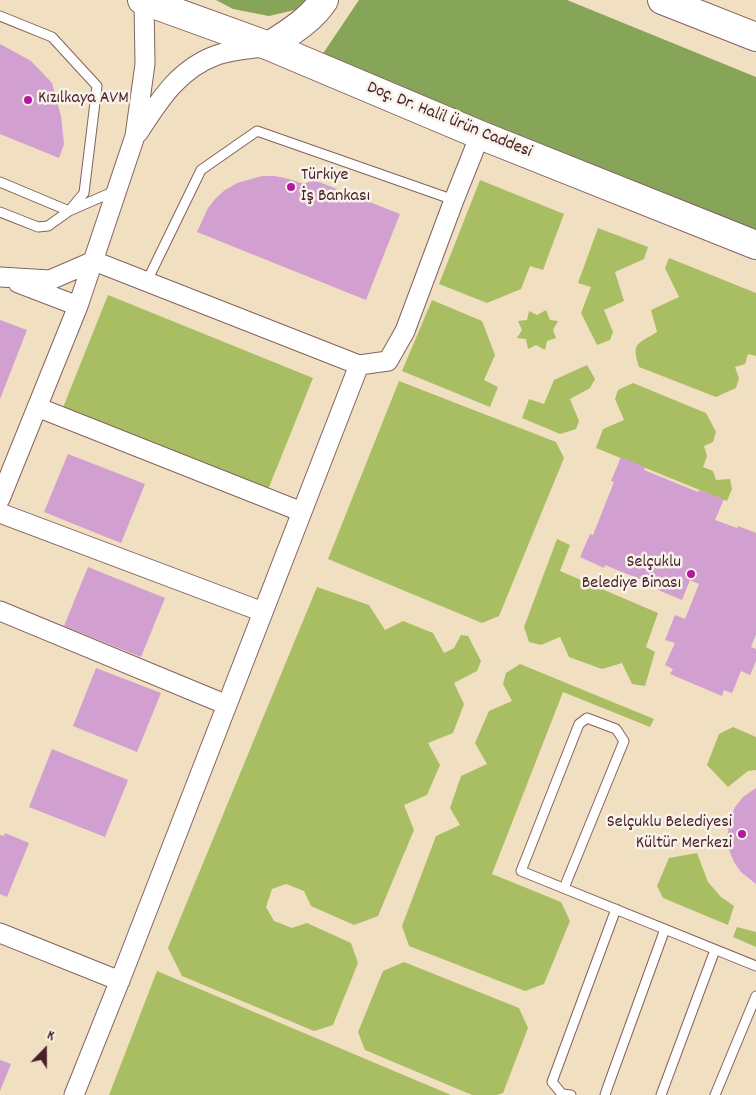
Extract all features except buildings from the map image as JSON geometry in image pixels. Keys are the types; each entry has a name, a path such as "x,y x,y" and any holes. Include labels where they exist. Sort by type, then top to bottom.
{"main road":[{"name":"Doç. Dr. Halil Ürün Caddesi","path":"143,0 269,46 480,135 756,245"},
{"path":"269,46 318,9 324,0"},
{"path":"662,0 756,36"}],"street":[{"path":"0,499 78,306 136,136 145,64 143,0"},
{"path":"136,136 162,97 178,79 196,65 216,56 238,50 269,46"},
{"path":"78,306 0,277 50,280 94,261 359,365 388,361 405,331 480,135"},
{"path":"74,1095 359,365"},
{"path":"37,407 302,512"},
{"path":"0,513 263,612"},
{"path":"0,611 227,705"},
{"path":"0,933 120,981"}],"lane":[{"path":"0,16 52,37 97,86 84,193 69,211"},
{"path":"146,281 201,170 257,131 454,200"},
{"path":"0,182 69,211"},
{"path":"0,212 38,227 48,226 69,211 118,190"},
{"path":"564,888 624,741 616,729 587,718 578,724 522,871 756,966"},
{"path":"571,1095 562,1094 552,1082 616,909"},
{"path":"606,1095 665,929"},
{"path":"661,1095 715,950"},
{"path":"715,1095 756,996"}],"green space":[{"path":"216,0 312,0 299,9 269,16 233,9"},
{"path":"359,0 567,0 756,77 756,231 322,55"},
{"path":"480,180 564,214 543,270 530,266 521,289 487,303 439,284"},
{"path":"598,228 648,247 644,259 615,272 624,301 604,310 613,332 610,340 597,345 581,313 591,287 578,283"},
{"path":"669,258 756,293 756,356 748,354 745,364 735,367 739,378 736,388 716,397 639,367 636,348 641,342 657,332 651,310 679,297 665,268"},
{"path":"108,295 313,378 267,492 62,410"},
{"path":"432,300 482,321 495,355 484,380 498,387 490,407 402,371"},
{"path":"546,310 550,320 558,321 553,330 556,338 547,341 545,350 536,345 528,349 526,339 517,338 522,330 518,321 527,320 529,311 537,315"},
{"path":"587,365 595,379 590,388 570,399 579,421 576,429 560,434 522,418 529,399 544,404 554,380"},
{"path":"399,381 556,442 564,458 499,616 482,623 328,559"},
{"path":"633,383 706,413 716,432 713,442 704,446 707,456 703,467 713,471 716,480 730,479 732,489 727,501 596,448 603,429 624,420 615,399 618,390"},
{"path":"557,539 570,545 560,571 658,613 646,647 655,652 645,686 632,684 622,663 602,669 569,657 560,637 541,645 529,642 524,627"},
{"path":"317,587 369,605 385,630 403,621 433,633 444,653 454,648 461,635 468,636 481,661 477,671 454,683 464,704 453,733 428,743 440,765 427,795 404,805 414,830 378,916 354,925 311,906 304,891 286,884 272,889 266,907 274,921 292,928 307,923 351,943 358,963 333,1025 314,1031 182,976 168,948"},
{"path":"520,664 654,719 650,727 563,692 492,874 561,902 570,921 544,984 525,991 409,946 402,926 436,836 460,825 450,808 461,776 487,764 475,743 489,711 512,701 503,684 506,673"},
{"path":"733,727 756,737 756,770 748,771 728,787 707,765 719,734"},
{"path":"697,853 708,882 721,897 734,906 728,925 663,898 657,886 669,858"},
{"path":"737,927 756,932 756,947 733,937"},
{"path":"404,962 519,1008 528,1028 503,1093 497,1095 472,1095 365,1050 358,1032 383,971"},
{"path":"157,971 451,1095 109,1095"}],"place":[{"name":"Kızılkaya AVM","path":"28,100"},
{"name":"Türkiye İş Bankası","path":"291,187"},
{"name":"Selçuklu Belediye Binası","path":"691,574"},
{"name":"Selçuklu Belediyesi Kültür Merkezi","path":"742,834"}]}
